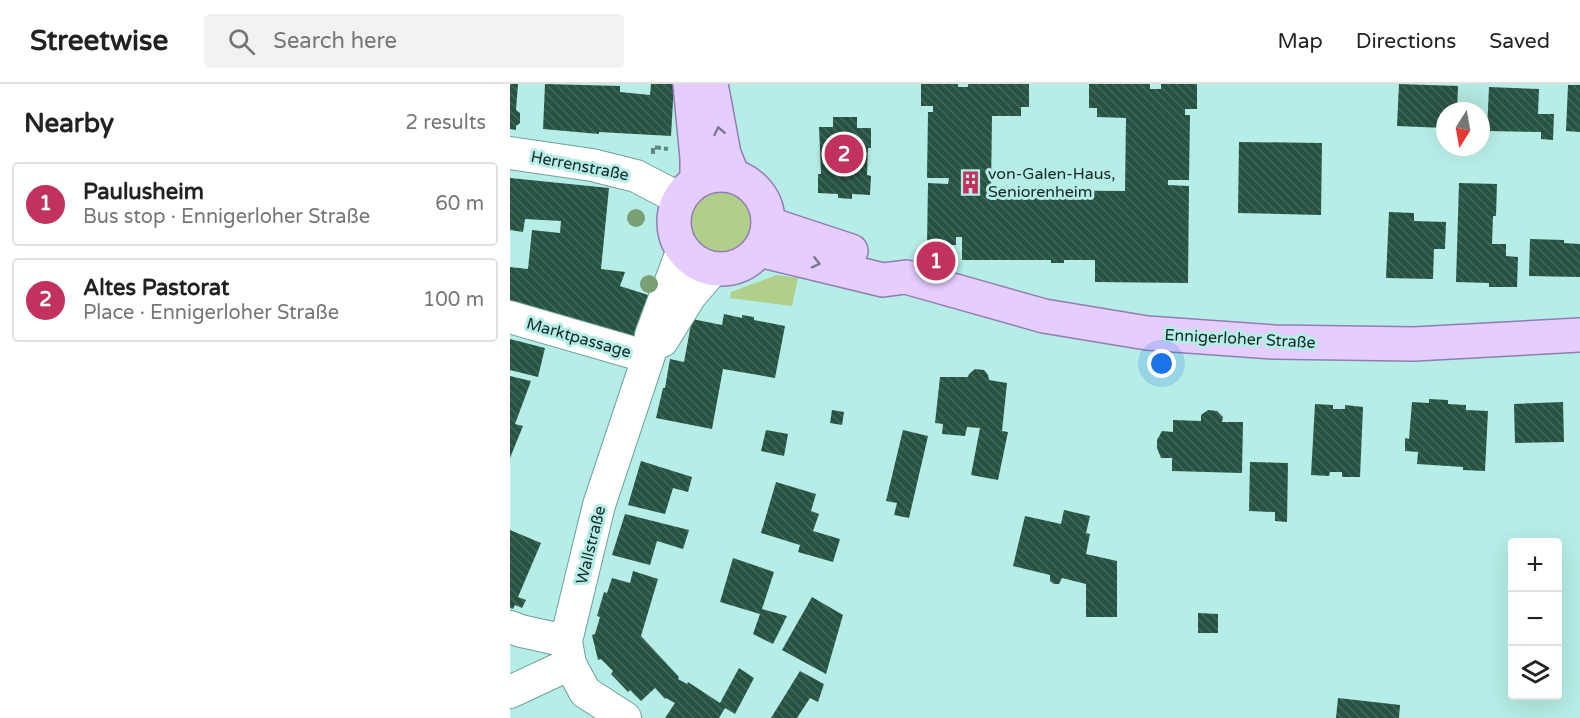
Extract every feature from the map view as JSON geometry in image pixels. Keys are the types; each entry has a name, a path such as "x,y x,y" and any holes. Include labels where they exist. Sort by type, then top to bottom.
{"main road":[{"path":"688,190 708,177 720,175 732,176 755,188 768,211 764,237 750,260 726,269 702,265 691,258 677,237 674,224 675,211 688,190 697,158 690,84"},
{"path":"711,84 724,154 732,176"},
{"name":"Ennigerloher Straße","path":"764,237 888,262 906,277 1044,316 1147,333 1274,342 1414,344 1580,335"}],"street":[{"name":"Herrenstraße","path":"510,153 591,165 688,190"},
{"name":"Wallstraße","path":"568,653 599,505 649,354 651,335 683,249"},
{"name":"Wallstraße","path":"649,354 664,339 690,296 714,268"},
{"name":"Marktpassage","path":"510,317 649,354"},
{"path":"510,627 568,653 585,692 625,718"},
{"path":"510,692 568,653"}],"green space":[{"path":"720,191 737,196 742,200 746,205 751,222 746,239 742,244 737,248 720,253 703,248 698,244 694,239 689,222 694,205 698,200 703,196"},
{"path":"777,275 798,278 792,306 730,298 731,292"}],"building":[{"path":"510,84 518,84 516,110 520,113 520,123 516,126 516,130 510,129"},
{"path":"545,84 620,86 620,92 650,95 651,84 674,84 671,136 599,132 599,134 543,129"},
{"name":"von-Galen-Haus, Seniorenheim","path":"921,84 958,84 958,87 968,87 968,84 1029,84 1029,107 1021,107 1021,116 992,116 991,190 1125,191 1126,118 1097,117 1097,108 1089,108 1089,84 1150,84 1150,89 1161,89 1161,84 1197,84 1197,109 1185,109 1185,115 1190,115 1189,180 1168,180 1168,185 1189,186 1188,283 1095,282 1095,260 1064,260 1064,263 1051,263 1051,260 962,260 962,237 956,237 956,245 927,245 928,183 948,184 949,178 927,178 928,112 933,112 933,106 921,106"},
{"path":"1399,84 1458,86 1457,102 1436,102 1436,128 1397,126"},
{"path":"1568,85 1580,85 1580,132 1566,131"},
{"path":"1489,87 1539,89 1538,114 1554,114 1553,140 1541,139 1541,132 1490,131"},
{"path":"833,117 857,117 857,128 871,128 867,175 871,176 870,195 852,194 852,199 838,198 838,194 818,193 818,174 821,174 819,127 833,127"},
{"path":"1239,142 1322,143 1321,215 1238,213"},
{"path":"510,178 609,188 601,269 625,272 620,286 648,295 632,346 510,303 510,267 528,269 532,230 560,233 561,221 525,219 523,232 510,230"},
{"path":"1459,183 1497,184 1492,244 1506,244 1506,256 1518,257 1517,287 1489,287 1489,283 1456,282"},
{"path":"1389,212 1414,213 1414,221 1446,222 1445,249 1434,249 1433,279 1386,278"},
{"path":"1530,239 1564,240 1564,243 1580,244 1580,277 1529,276"},
{"path":"724,314 742,318 742,315 754,317 754,320 785,326 775,378 723,369 712,429 656,418 663,388 665,388 670,359 684,362 692,319 722,325"},
{"path":"510,339 545,348 538,377 510,370"},
{"path":"975,369 984,370 989,380 1007,383 1002,431 1008,432 998,480 971,475 980,428 967,427 965,436 942,434 943,424 935,423 940,377 968,377"},
{"path":"510,376 531,381 515,424 523,426 510,458"},
{"path":"1429,399 1448,400 1448,404 1466,405 1466,410 1488,411 1485,471 1417,464 1418,452 1405,451 1405,438 1409,439 1412,402 1429,403"},
{"path":"1563,402 1564,442 1515,443 1514,404"},
{"path":"1315,404 1333,405 1333,409 1345,409 1345,405 1363,407 1360,477 1342,477 1342,472 1330,472 1329,476 1311,475"},
{"path":"832,410 844,412 842,425 830,423"},
{"path":"1208,410 1217,411 1223,417 1222,422 1243,422 1242,473 1172,471 1172,458 1161,458 1157,440 1162,431 1173,432 1173,420 1201,421 1201,415"},
{"path":"766,430 788,434 784,456 761,451"},
{"path":"903,430 928,436 909,518 894,515 897,503 886,501"},
{"path":"641,461 692,477 688,492 673,488 665,514 628,505"},
{"path":"1250,462 1288,463 1287,522 1275,521 1275,512 1249,511"},
{"path":"776,482 816,494 811,511 819,514 813,531 840,539 833,562 798,552 800,545 761,533"},
{"path":"1064,510 1090,516 1086,533 1090,534 1086,554 1117,561 1117,617 1086,617 1086,584 1062,578 1059,584 1054,584 1050,581 1050,575 1013,566 1025,516 1061,524"},
{"path":"625,514 689,530 683,549 657,541 650,565 612,555"},
{"path":"510,530 541,543 518,597 526,600 522,608 515,605 513,609 510,608"},
{"path":"733,558 774,572 762,609 787,616 773,644 753,634 760,614 720,602"},
{"path":"633,571 658,579 641,636 679,677 678,679 687,684 688,682 720,703 739,668 754,678 735,714 725,708 719,718 665,718 675,703 665,699 655,688 641,701 630,690 628,692 601,659 598,660 592,635 595,634 600,617 597,616 604,592 607,593 612,578 630,583"},
{"path":"812,597 843,615 826,674 782,650"},
{"path":"1198,613 1218,614 1218,633 1198,633"},
{"path":"800,671 824,684 818,702 810,698 797,718 771,718"},
{"path":"1338,698 1400,705 1399,718 1336,718"}],"place":[{"name":"Altes Pastorat","path":"844,154"},
{"name":"von-Galen-Haus, Seniorenheim","path":"970,182"},
{"name":"Paulusheim","path":"936,261"}]}
